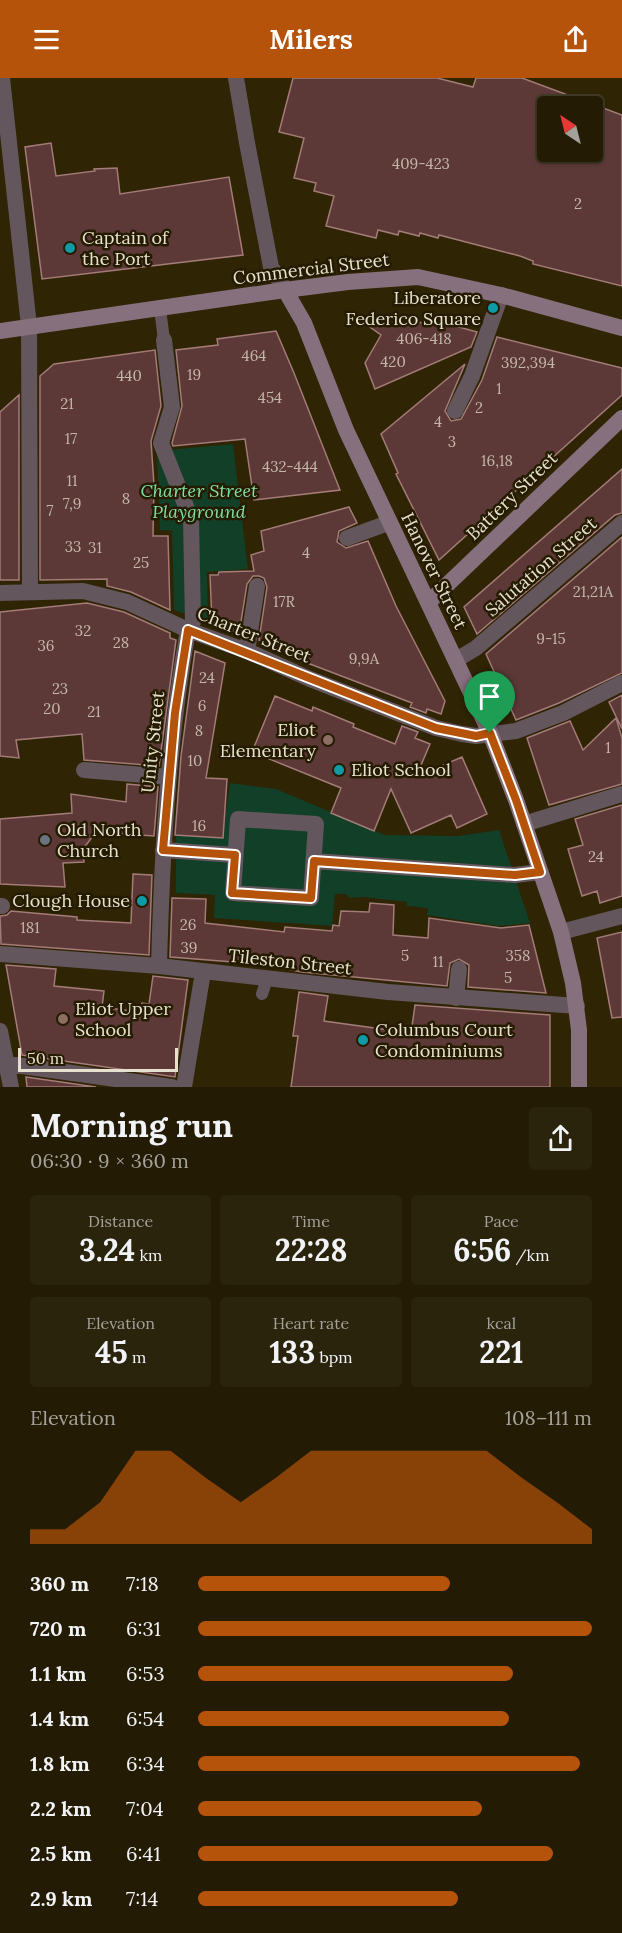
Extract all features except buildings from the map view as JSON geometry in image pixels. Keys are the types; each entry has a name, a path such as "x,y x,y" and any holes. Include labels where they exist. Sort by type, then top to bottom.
{"main road":[{"name":"Commercial Street","path":"0,331 348,282 418,278 501,295 622,328"},
{"name":"Hanover Street","path":"285,290 304,323 346,430 388,523 429,602 490,733 524,824 561,932 577,1006 579,1087"},
{"name":"Battery Street","path":"429,602 622,418"}],"street":[{"path":"2,78 29,326 30,591"},
{"name":"Hanover Street","path":"236,78 271,267 285,290"},
{"path":"455,411 472,376 501,295"},
{"name":"Unity Street","path":"159,966 168,777 175,713 190,626 191,519 161,443 172,407 164,340"},
{"path":"347,538 388,523"},
{"name":"Salutation Street","path":"456,660 476,648 622,523"},
{"path":"247,651 257,586"},
{"name":"Charter Street","path":"0,593 83,591 127,602 190,626 310,679 436,728 476,736 516,730 554,717 622,683"},
{"path":"84,770 168,777"},
{"path":"524,824 622,794"},
{"path":"238,819 316,824 311,898 232,893 235,855 238,819"},
{"path":"163,850 235,855"},
{"path":"314,861 515,875 540,872"},
{"path":"561,932 622,916"},
{"name":"Tileston Street","path":"0,954 159,966 456,998 577,1006"},
{"path":"456,998 459,969"},
{"path":"184,1087 203,972"},
{"path":"0,1031 11,1087"},
{"path":"8,1064 172,1087"}],"lane":[{"path":"160,309 164,340"}],"green space":[{"name":"Charter Street Playground","path":"233,444 248,569 207,572 208,621 174,610 172,531 160,530 157,451"},
{"path":"230,783 276,789 385,835 458,836 499,830 530,923 499,926 427,915 428,908 407,906 407,902 363,897 350,898 346,894 335,894 332,926 214,918 215,895 176,893 176,835 222,838"}],"place":[{"name":"Captain of the Port","path":"70,248"},
{"name":"Liberatore Federico Square","path":"493,308"},
{"name":"Eliot Elementary","path":"328,740"},
{"name":"Eliot School","path":"339,770"},
{"name":"Old North Church","path":"45,840"},
{"name":"Clough House","path":"142,901"},
{"name":"Eliot Upper School","path":"63,1019"},
{"name":"Columbus Court Condominiums","path":"363,1040"}],"route":[{"path":"188,630 247,651 310,679 436,728 462,735 476,736 490,733 540,872 515,875 314,861 311,898 232,893 235,855 163,850 175,713 188,630"}]}
